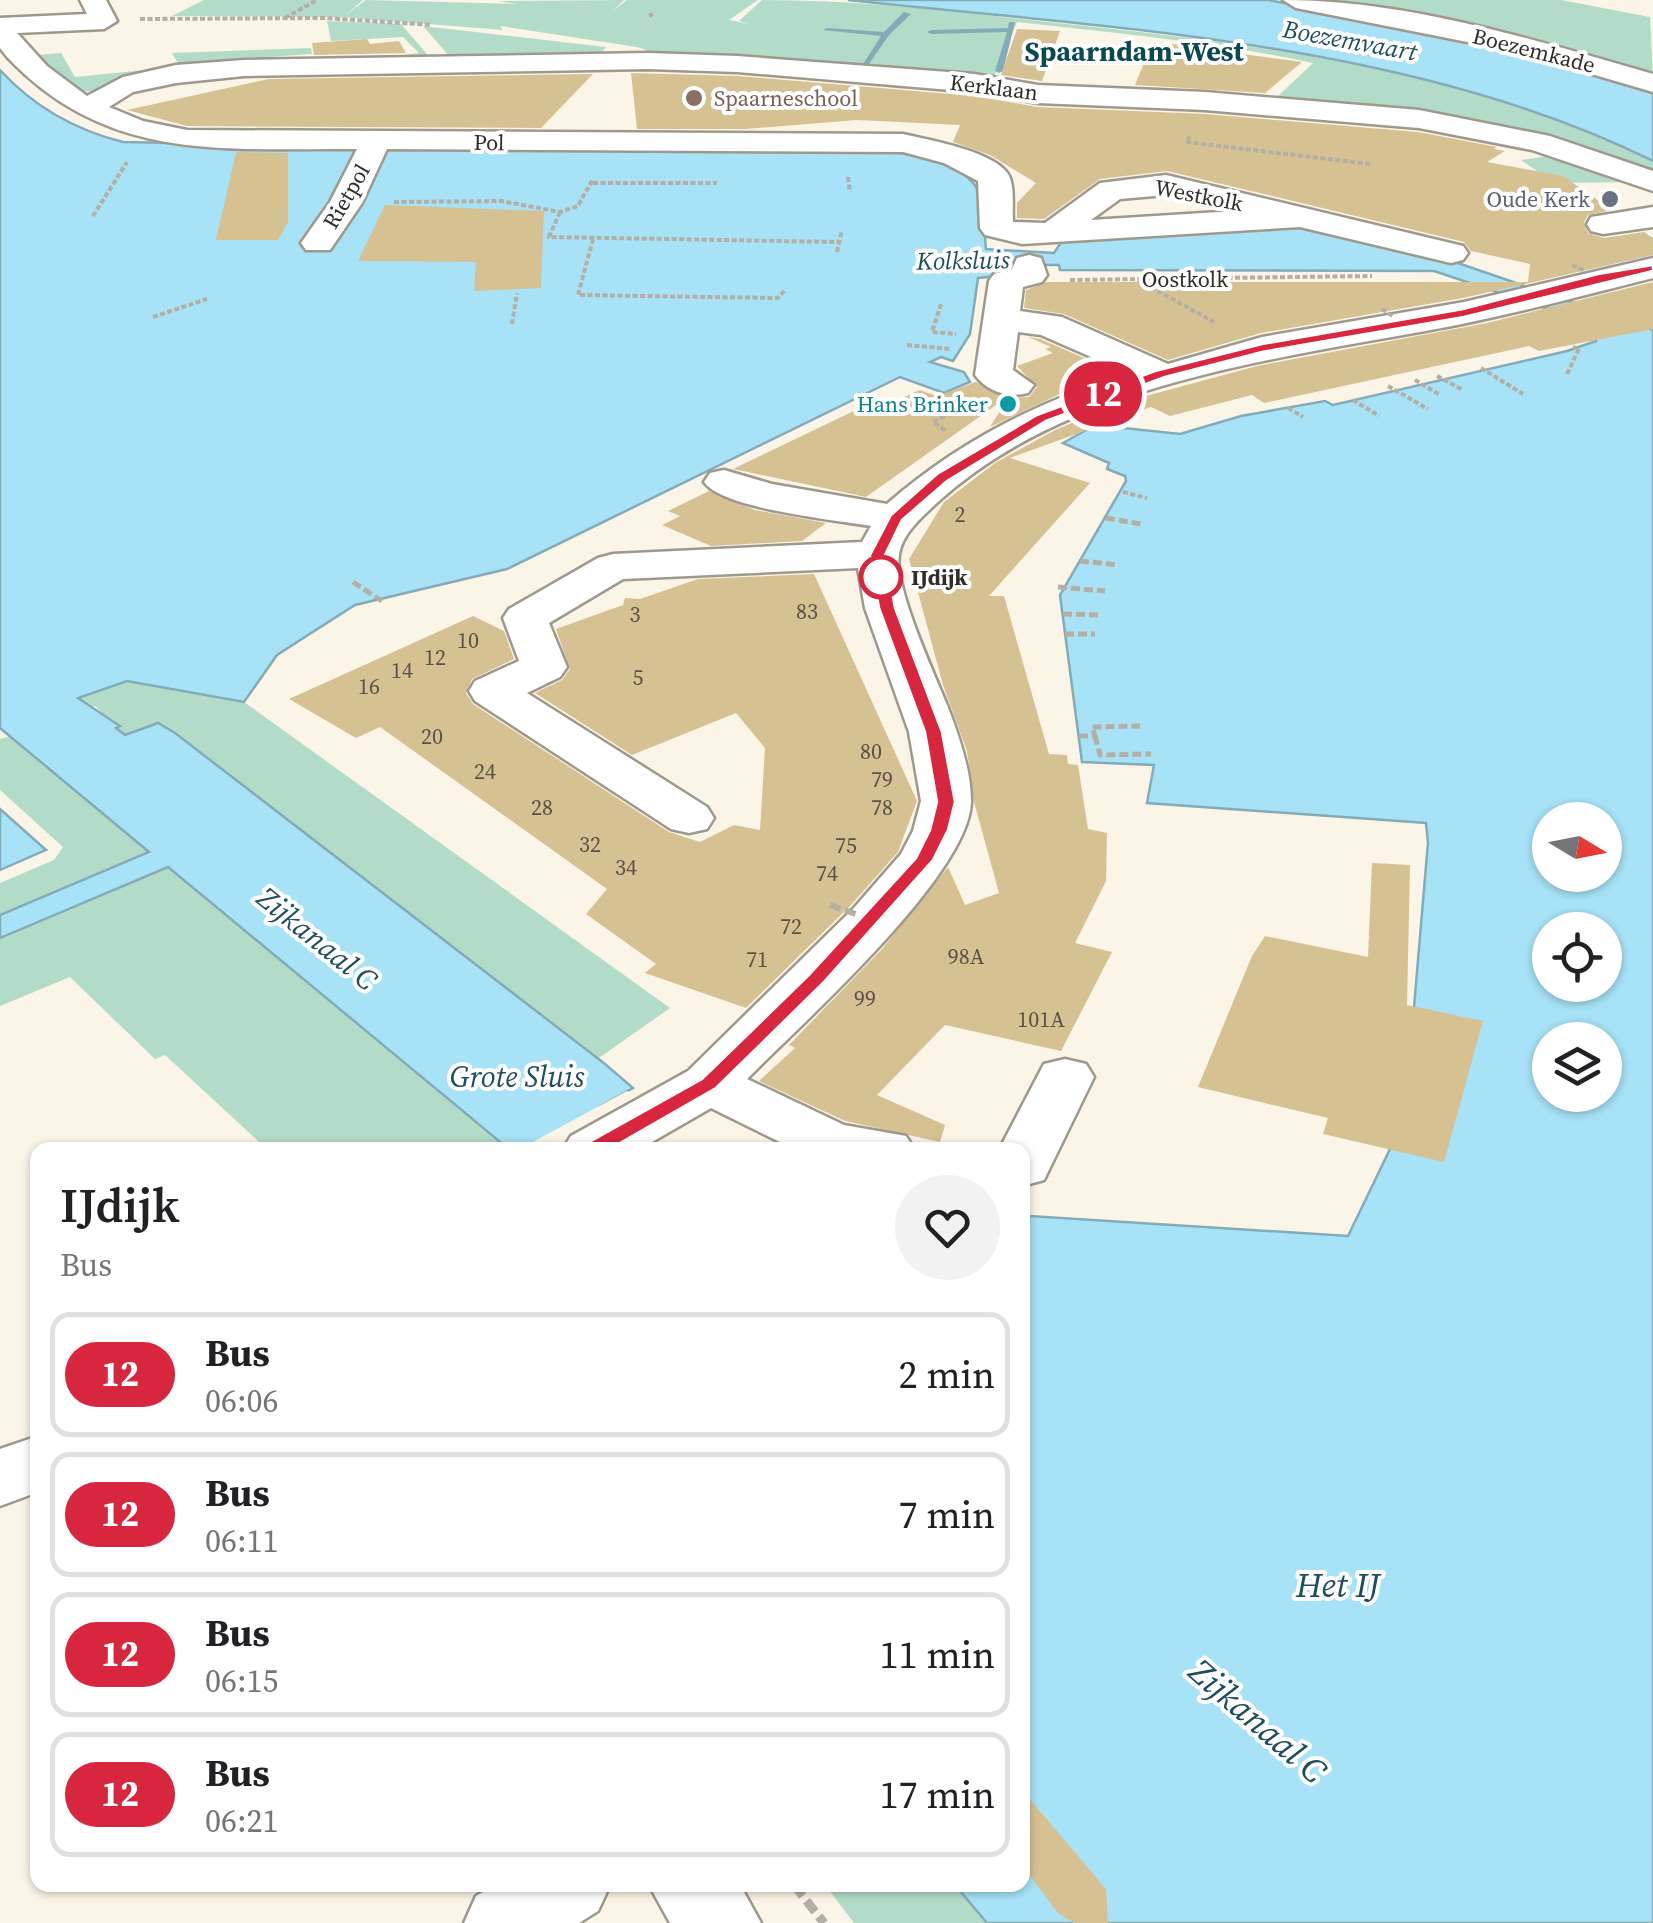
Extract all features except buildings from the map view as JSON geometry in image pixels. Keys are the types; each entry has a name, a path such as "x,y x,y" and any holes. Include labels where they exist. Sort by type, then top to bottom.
{"street":[{"name":"Boezemkade","path":"1296,0 1518,44 1653,83"},
{"path":"0,28 98,10"},
{"name":"Pol","path":"0,28 23,62 86,109 145,134 187,139 375,144 903,142 955,156 994,178 997,228 1032,252"},
{"name":"Kerklaan","path":"86,109 123,86 176,74 325,65 666,61 1419,119 1540,142 1653,182"},
{"path":"903,142 1002,89"},
{"name":"Rietpol","path":"318,243 346,202 375,144"},
{"name":"Westkolk","path":"1032,252 1301,217 1451,252"},
{"path":"1603,224 1653,218"},
{"path":"1015,384 994,374 985,327 1006,282 1032,252"},
{"path":"689,818 492,691 544,667 525,618 613,567 776,556 887,536 984,449 1042,418 1160,374 1262,348 1527,296 1583,272 1653,268"},
{"path":"1583,272 1637,304"},
{"path":"985,327 1049,325 1160,374"},
{"path":"724,482 887,536"},
{"path":"607,1142 709,1084 873,919 924,860 939,830 946,802 934,732 887,608 887,536"},
{"path":"1030,1149 1065,1077"},
{"path":"709,1084 829,1142"},
{"path":"0,1479 30,1466"},
{"path":"506,1923 557,1892"},
{"path":"695,1892 719,1923"}],"path":[{"path":"286,18 317,0"},
{"path":"158,30 159,18"},
{"path":"1233,147 1370,164"},
{"path":"93,216 130,157"},
{"path":"346,202 501,201 560,212 578,206 594,178"},
{"path":"560,212 549,237 840,242"},
{"path":"837,252 842,231"},
{"path":"594,238 578,295 778,298 785,290"},
{"name":"Oostkolk","path":"1032,252 1137,280 1382,276"},
{"path":"1137,280 1262,348"},
{"path":"512,324 517,293"},
{"path":"153,317 207,299"},
{"path":"941,304 932,332 985,327"},
{"path":"1382,309 1394,317"},
{"path":"907,345 960,350"},
{"path":"1567,374 1578,349 1573,347"},
{"path":"1481,368 1522,394"},
{"path":"1438,376 1463,390"},
{"path":"1415,380 1440,395"},
{"path":"1388,386 1428,410"},
{"path":"1353,400 1379,416"},
{"path":"1288,408 1304,417"},
{"path":"1123,492 1147,498"},
{"path":"1106,518 1141,524"},
{"path":"1080,561 1119,565"},
{"path":"353,582 382,601"},
{"path":"1058,587 1105,591"},
{"path":"1062,614 1099,615"},
{"path":"1065,634 1095,634"},
{"path":"1140,726 1092,727 1100,755 1151,754"},
{"path":"1078,736 1095,736"},
{"path":"845,898 832,909 856,914"},
{"path":"800,1892 824,1923"}],"green space":[{"path":"204,0 363,0 347,14 366,0 517,4 498,1 624,0 613,11 627,0 758,0 729,20 749,24 739,21 762,0 836,2 1133,31 1285,52 1437,83 1583,130 1653,161 1653,174 1609,155 1516,128 1419,112 1275,99 1313,63 1129,34 1017,22 994,77 988,79 697,54 647,57 646,50 637,47 500,26 503,30 341,17 172,16"},
{"path":"1321,0 1561,0 1650,17 1653,78 1382,8"},
{"path":"327,21 401,24 433,61 373,59 419,53 403,37 331,41"},
{"path":"423,26 606,47 598,57 450,57"},
{"path":"311,48 312,54 178,63 172,53"},
{"path":"61,53 75,77 166,68 103,90 80,92 37,55"},
{"path":"1558,155 1638,182 1554,183 1521,160"},
{"path":"127,681 244,702 670,1008 596,1060 175,733 158,723 125,736 95,706 89,708 77,698"},
{"path":"11,736 149,852 0,915 0,883 54,860 63,847 0,790 0,739"},
{"path":"167,867 500,1142 259,1142 165,1055 155,1059 70,977 0,1006 0,938"},
{"path":"830,1892 961,1892 987,1923 854,1923"}],"water":[{"name":"Boezemvaart","path":"848,0 1269,0 1533,54 1653,91 1653,161 1561,121 1463,90 1362,65 1155,32"},
{"path":"0,70 26,95 56,115 123,142 494,150 859,147 888,151 940,163 967,177 981,201 986,249 1054,253 1062,241 1304,224 1455,262 1653,330 1653,1923 987,1923 961,1892 1030,1892 1030,1216 1348,1236 1390,1149 1414,1007 1428,842 1426,823 1147,803 1154,765 1082,762 1060,595 1126,481 1125,476 1107,469 1109,463 1063,443 1095,425 1180,434 1241,416 1325,401 1333,405 1567,351 1596,341 1596,334 1548,309 1434,271 1060,270 1059,265 1009,265 1009,275 978,278 970,334 953,361 941,357 930,362 964,372 970,382 944,393 900,377 507,569 355,605 277,655 244,702 127,681 78,698 120,726 116,728 125,735 158,723 175,733 605,1064 633,1088 601,1106 646,1142 500,1142 168,867 0,938 0,915 149,852 0,728"},
{"path":"0,809 46,850 0,870"}],"pier":[{"path":"627,1091 633,1094 610,1107 654,1142 533,1142"}],"waterway":[{"path":"886,34 907,14"},
{"path":"1011,30 1012,24"},
{"path":"827,30 886,34"},
{"path":"931,32 1011,30"},
{"path":"999,71 1011,30"},
{"path":"866,66 886,34"}],"bus line":[{"name":"12","path":"607,1142 709,1084 816,979 924,860 939,830 946,802 934,732 887,608 878,555 896,518 942,478 984,449 1042,418 1160,374 1262,348 1464,313 1598,278 1653,269"}],"place":[{"name":"Spaarneschool","path":"694,98"},
{"name":"Oude Kerk","path":"1610,199"},
{"name":"Hans Brinker","path":"1008,404"},
{"name":"IJdijk","path":"881,577"}],"district":[{"name":"Spaarndam-West","path":"1134,51"}],"water label":[{"name":"Kolksluis","path":"963,260"},
{"name":"Zijkanaal C","path":"317,939"},
{"name":"Grote Sluis","path":"517,1077"},
{"name":"Het IJ","path":"1338,1585"},
{"name":"Zijkanaal C","path":"1258,1721"}]}
